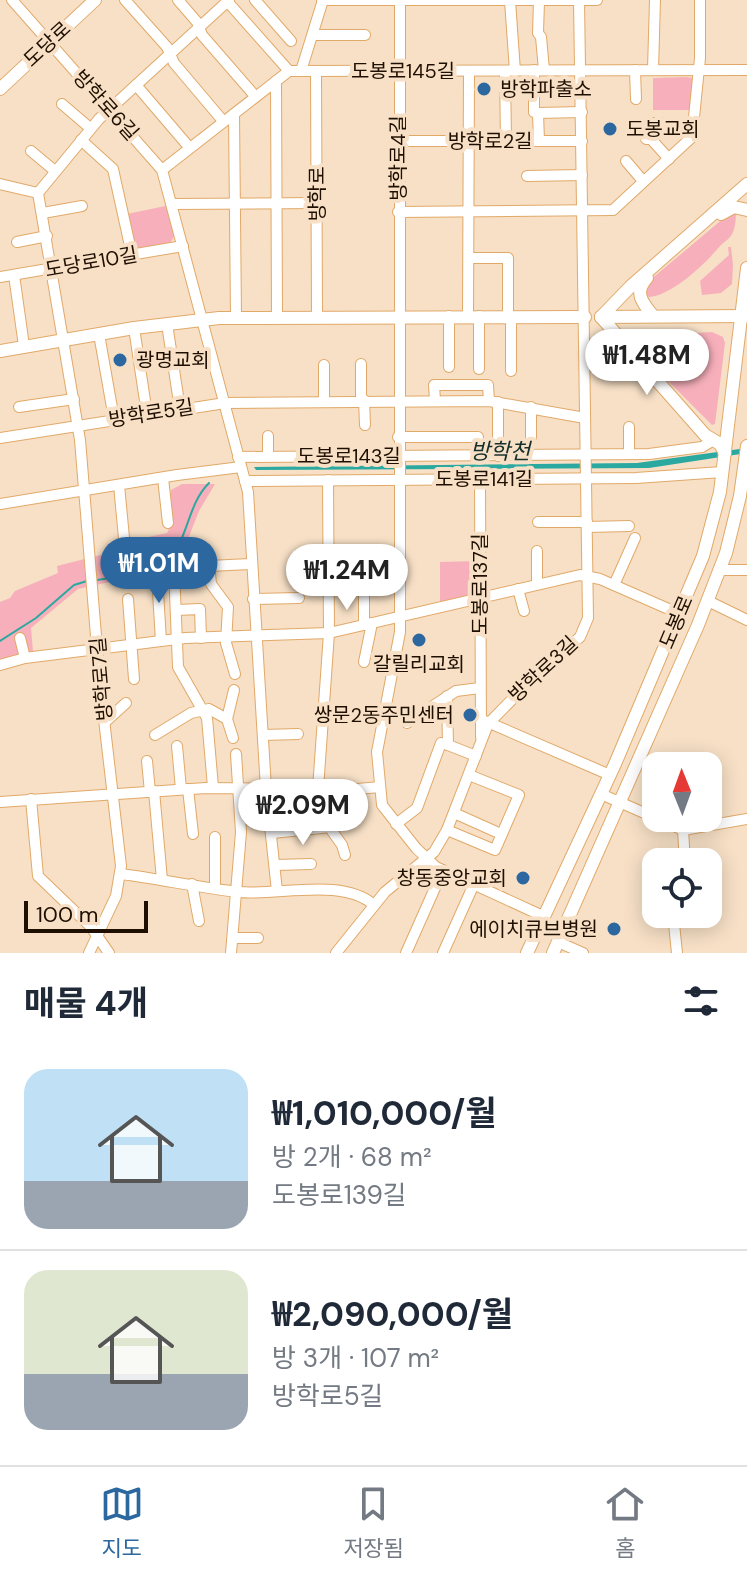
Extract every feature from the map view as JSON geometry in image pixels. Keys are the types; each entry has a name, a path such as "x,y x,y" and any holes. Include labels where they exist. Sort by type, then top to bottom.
{"main road":[{"name":"도당로","path":"0,89 95,0"},
{"path":"601,317 631,286 747,184"},
{"path":"653,316 639,295 640,285 725,211 734,207 747,210"},
{"name":"도봉로","path":"527,953 610,775 680,614 711,532 744,316 747,268"},
{"path":"601,317 744,316"},
{"path":"0,351 134,328 236,317 585,317"},
{"path":"601,317 712,441 726,448"},
{"name":"도봉로","path":"556,948 720,570 747,446"}],"street":[{"name":"방학로6길","path":"12,0 162,170 201,320"},
{"path":"125,0 223,121"},
{"path":"178,0 202,35 255,96"},
{"path":"0,184 38,193 90,128 228,0 289,71 162,170"},
{"path":"255,0 291,41"},
{"path":"301,71 323,0 597,0"},
{"name":"방학로4길","path":"399,316 400,0"},
{"path":"579,0 585,317 601,317"},
{"path":"653,70 655,0"},
{"path":"398,212 613,210 692,137 699,70 701,0"},
{"path":"506,141 514,1"},
{"path":"544,1 538,33 541,37 534,112 582,112"},
{"name":"도봉로145길","path":"313,35 365,35"},
{"path":"635,70 636,99"},
{"name":"도봉로145길","path":"289,71 747,70"},
{"name":"방학로","path":"316,71 317,317"},
{"path":"469,71 469,258 479,369"},
{"name":"방학로","path":"276,81 277,317"},
{"path":"136,85 189,147"},
{"path":"62,104 90,128"},
{"path":"538,113 539,141"},
{"path":"234,114 236,317"},
{"path":"653,123 695,125"},
{"path":"646,139 651,139 669,159"},
{"path":"81,140 113,169 132,255"},
{"name":"방학로2길","path":"398,141 582,141"},
{"path":"31,151 55,171"},
{"path":"626,161 643,181"},
{"path":"527,176 582,175"},
{"name":"방학로7길","path":"38,193 78,425 121,874 116,896 89,953"},
{"path":"172,204 317,203"},
{"path":"43,213 82,206"},
{"path":"17,242 47,236"},
{"name":"도당로10길","path":"0,277 183,246"},
{"path":"469,258 508,258 511,371"},
{"path":"14,275 24,346"},
{"path":"399,316 400,616 397,652 377,752 382,805 426,859 443,870 545,917"},
{"path":"449,316 449,367"},
{"name":"방학로3길","path":"484,720 580,637 588,618 585,317"},
{"name":"방학로5길","path":"201,320 240,462 249,481 250,564 266,789 277,891"},
{"path":"167,324 180,409"},
{"path":"134,328 147,414"},
{"path":"99,334 114,419"},
{"path":"361,364 363,400"},
{"path":"324,365 324,401"},
{"path":"19,407 74,399"},
{"name":"도봉로143길","path":"363,400 365,425"},
{"path":"399,400 493,401 585,418"},
{"name":"방학로5길","path":"78,425 225,403 399,400"},
{"path":"493,401 498,456"},
{"path":"531,407 531,437"},
{"path":"0,438 78,425"},
{"path":"629,427 629,454"},
{"name":"도봉로143길","path":"268,436 268,456"},
{"name":"도봉로143길","path":"398,437 478,437 478,456"},
{"name":"도봉로143길","path":"0,504 163,478 268,456 629,454 681,451 702,447 712,441"},
{"name":"도봉로141길","path":"249,481 586,479 722,470"},
{"path":"163,478 168,523"},
{"name":"도봉로137길","path":"476,756 484,720 480,688 480,479"},
{"path":"328,480 329,633 321,791 334,837 342,845 345,855"},
{"path":"119,485 124,538"},
{"path":"538,522 629,526"},
{"path":"614,585 635,538"},
{"path":"537,551 537,584"},
{"path":"208,553 211,584 228,607 226,643 235,674"},
{"path":"209,566 250,564"},
{"path":"328,568 364,568 368,624 364,662"},
{"path":"174,569 179,672 203,709 209,732 213,787"},
{"path":"720,570 747,570"},
{"path":"0,665 25,658 178,639 329,633 588,575 680,614"},
{"path":"518,589 524,611"},
{"path":"158,592 161,641"},
{"path":"253,599 299,598"},
{"path":"128,599 134,679"},
{"path":"708,601 747,620"},
{"path":"177,610 200,609 201,638"},
{"path":"20,638 25,658"},
{"path":"407,723 456,691 480,688"},
{"path":"233,738 227,719 234,690"},
{"path":"447,696 448,745"},
{"path":"105,722 126,703"},
{"path":"155,735 173,722 203,709 227,719"},
{"path":"484,720 610,775"},
{"path":"263,735 298,734"},
{"path":"336,953 385,892 426,859 443,838 476,756 441,743 417,808 396,824"},
{"path":"177,746 193,834"},
{"path":"231,953 241,832 236,754"},
{"path":"147,761 162,880"},
{"path":"447,830 495,850 519,795 469,775"},
{"path":"0,802 213,787 321,791 380,787"},
{"path":"601,794 642,812"},
{"path":"31,799 38,876 97,933 109,953"},
{"path":"454,813 501,834"},
{"path":"722,823 747,819"},
{"path":"272,833 331,827"},
{"path":"215,837 215,888"},
{"path":"275,865 311,864"},
{"path":"406,953 443,870"},
{"path":"121,874 235,892 337,890 365,898 374,905"},
{"path":"192,884 199,921"},
{"path":"443,953 474,884"},
{"path":"674,928 677,953"},
{"path":"234,938 258,938"},
{"name":"도봉로","path":"556,948 583,953"}],"shaded area":[{"path":"653,78 692,78 692,110 653,110"},
{"path":"170,205 176,233 169,245 135,251 127,214"},
{"path":"731,212 736,213 732,234 697,270 668,291 649,297 643,293 649,281"},
{"path":"728,247 731,247 733,265 732,284 721,293 702,295 700,281 729,255"},
{"path":"712,332 723,337 725,343 715,424 712,425 630,337"},
{"path":"182,484 215,484 199,511 181,553 127,578 78,589 31,628 33,651 0,661 0,602 10,598 15,591 58,573 57,566 123,549 134,540 167,533 171,523 171,490"},
{"path":"477,561 477,596 440,605 440,562"}],"water":[{"path":"747,448 747,453 649,468 256,470 254,467 637,463"}],"waterway":[{"name":"방학천","path":"97,580 132,573 166,558 181,540 195,503 209,483"},
{"name":"방학천","path":"0,641 36,618 74,585 87,581"}],"place":[{"name":"방학파출소","path":"484,89"},
{"name":"도봉교회","path":"610,129"},
{"name":"광명교회","path":"120,360"},
{"name":"갈릴리교회","path":"419,640"},
{"name":"쌍문2동주민센터","path":"470,715"},
{"name":"창동중앙교회","path":"523,878"},
{"name":"에이치큐브병원","path":"614,929"}]}
